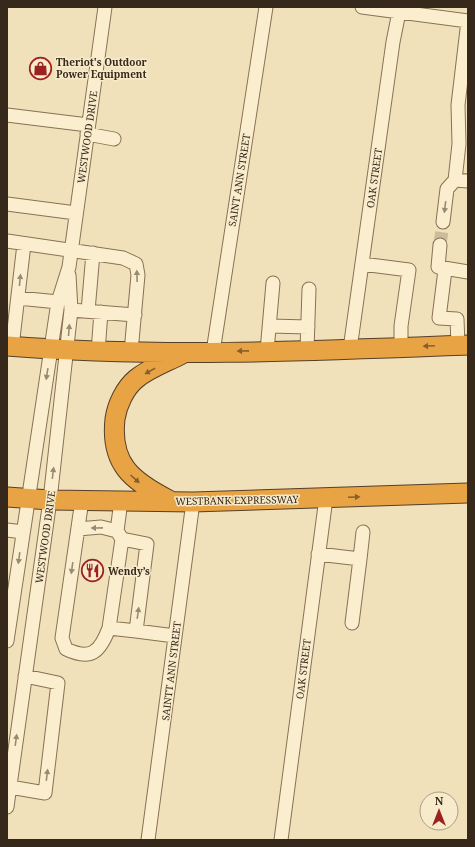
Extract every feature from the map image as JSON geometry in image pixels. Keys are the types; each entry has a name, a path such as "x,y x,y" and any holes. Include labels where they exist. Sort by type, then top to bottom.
{"highway":[{"path":"10,347 98,352 185,353 463,345"},
{"path":"171,502 146,489 132,477 121,464 114,442 114,427 120,403 126,391 136,379 185,353"},
{"name":"WESTBANK EXPRESSWAY","path":"7,497 50,500 193,502 468,493"}],"street":[{"name":"WESTWOOD DRIVE","path":"7,806 50,500 59,350 58,302 68,267 71,250 105,7"},
{"name":"SAINT ANN STREET","path":"213,352 266,7"},
{"path":"362,7 400,10 468,21 458,105 459,144 455,180 447,189 442,222"},
{"name":"OAK STREET","path":"350,349 394,42 400,10"},
{"path":"7,114 88,130 114,139"},
{"path":"455,180 468,181"},
{"path":"7,204 76,213"},
{"path":"7,241 123,258 136,264 138,275 131,352"},
{"path":"10,347 18,298 24,244"},
{"path":"440,245 438,267 445,270 468,272"},
{"path":"88,311 93,253"},
{"path":"362,264 409,270 401,326 401,347"},
{"name":"WESTWOOD DRIVE","path":"7,641 9,609 28,498 59,350 71,310 68,267"},
{"path":"445,270 439,318 463,319 463,345"},
{"path":"267,351 273,284"},
{"path":"307,350 309,289"},
{"path":"18,298 58,302"},
{"path":"71,310 135,315"},
{"path":"98,352 101,312"},
{"path":"270,326 308,327"},
{"name":"OAK STREET","path":"281,840 326,498"},
{"path":"82,500 62,638 66,649 78,655 90,654 99,649 109,628 119,535 121,501"},
{"name":"SAINTT ANN STREET","path":"148,840 193,502"},
{"path":"78,529 101,527 119,535 148,544 136,631"},
{"path":"7,530 23,532"},
{"path":"352,623 363,532"},
{"path":"318,554 360,558"},
{"path":"9,609 34,614"},
{"path":"109,628 175,636"},
{"path":"10,787 45,793 58,683 25,676"}],"tunnel":[{"path":"440,245 443,222"}],"place":[{"name":"Theriot's Outdoor Power Equipment","path":"40,68"},
{"name":"Wendy’s","path":"92,571"}]}
